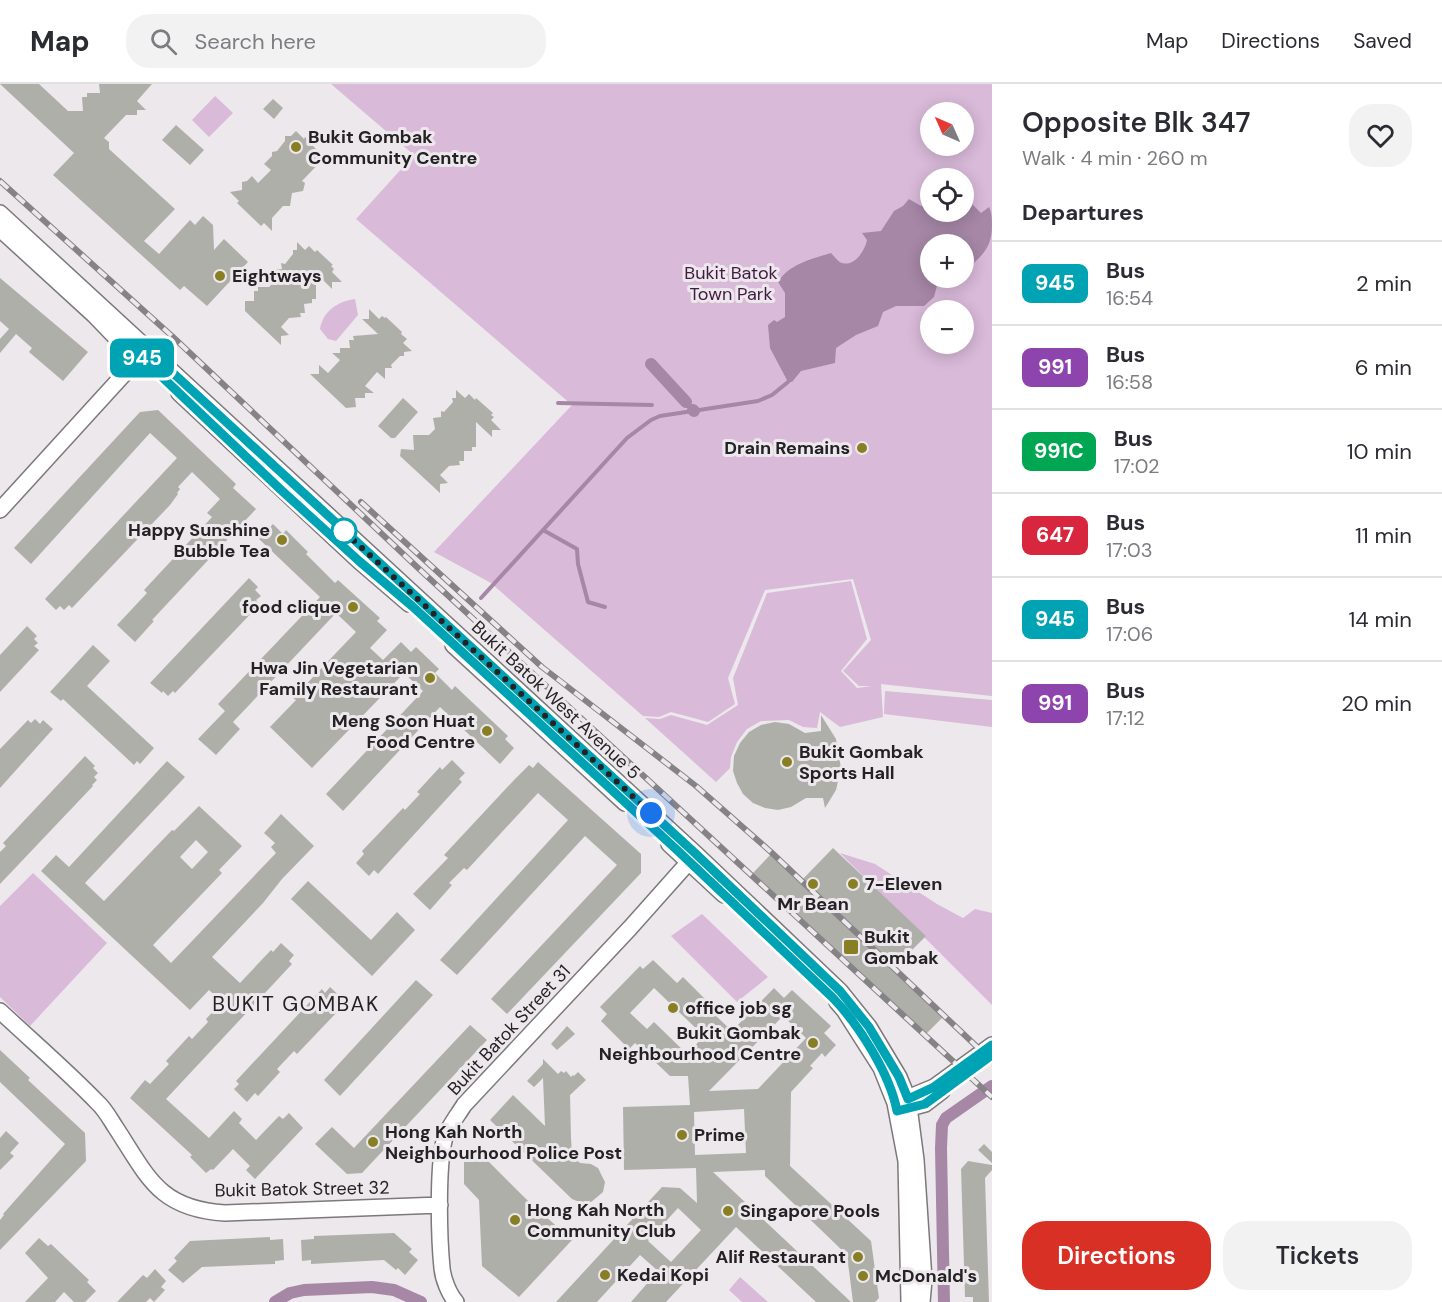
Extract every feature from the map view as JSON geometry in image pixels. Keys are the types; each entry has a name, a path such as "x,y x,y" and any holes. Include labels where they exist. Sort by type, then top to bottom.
{"street":[{"name":"Bukit Batok West Avenue 5","path":"0,213 359,561 412,606 853,1005 899,1077 906,1161 909,1302"},
{"name":"Bukit Batok West Avenue 5","path":"0,229 94,315 123,345 144,352"},
{"path":"0,510 144,352"},
{"name":"Bukit Batok Street 31","path":"456,1302 442,1269 440,1205 445,1137 464,1105 692,858"},
{"name":"Bukit Batok Street 32","path":"0,1011 99,1103 148,1179 159,1190 181,1204 210,1212 225,1213 440,1205"},
{"path":"902,1105 934,1087 992,1045"},
{"path":"902,1105 925,1104 992,1055"},
{"name":"Bukit Batok West Avenue 5","path":"902,1105 916,1160 924,1280 922,1302"}],"green space":[{"name":"Bukit Batok Town Park","path":"331,84 992,84 992,696 881,684 883,717 840,727 820,712 817,728 803,727 789,720 761,721 747,729 737,742 731,757 730,768 716,782 645,718 660,719 671,715 707,725 738,705 733,678 767,593 851,581 867,639 841,671 857,688 872,686 859,686 843,671 871,640 853,579 765,590 728,678 735,704 708,722 671,712 659,717 643,716 491,583 434,552 572,405 356,219 414,155"},
{"path":"215,96 233,113 209,137 192,120"},
{"path":"355,299 358,315 336,341 328,339 320,329 324,317 337,305"},
{"path":"885,691 992,700 992,727 884,714"},
{"path":"840,853 875,864 963,918 975,909 992,913 992,1005"},
{"path":"33,873 107,943 30,1026 0,997 0,906"},
{"path":"702,914 768,977 737,1002 671,936"},
{"path":"740,1277 768,1302 742,1302 729,1290"}],"shaded area":[{"path":"909,199 920,205 920,222 974,222 974,206 981,213 989,207 992,226 987,247 974,262 974,234 920,234 920,288 936,288 934,297 931,300 920,300 920,306 896,306 883,312 878,326 856,335 836,348 835,363 801,371 792,382 788,382 770,348 768,325 774,320 777,322 785,317 785,293 778,282 795,266 831,253 842,263 847,264 855,260 862,253 867,240 862,233 881,231 894,211"}],"building":[{"path":"0,84 39,84 68,111 83,111 82,97 87,97 87,93 100,93 99,84 152,84 137,101 146,110 137,110 137,115 126,115 104,138 109,142 109,149 175,209 144,241 159,254 190,220 195,225 203,216 213,225 214,250 224,239 248,262 207,306 184,286 180,290 53,175 74,153"},
{"path":"273,99 283,108 274,119 263,109"},
{"path":"176,125 204,150 190,165 162,140"},
{"path":"296,131 304,139 305,137 324,158 302,181 305,183 303,191 292,193 290,206 283,206 272,218 272,231 264,223 261,226 237,203 239,201 230,192 242,190 242,182 252,176 258,183 271,170 264,164 272,156 272,152 277,151 285,141 285,136 291,136"},
{"path":"297,242 305,250 309,246 315,252 317,250 333,265 331,266 334,269 332,272 342,282 332,282 332,289 316,273 316,299 312,299 312,303 304,304 305,313 300,313 301,317 289,318 281,327 289,335 281,336 281,345 245,311 245,301 254,301 254,291 258,291 258,287 269,287 275,281 274,270 282,269 281,263 285,264 293,254 293,250 297,250"},
{"path":"0,278 88,352 63,381 29,352 32,348 16,334 0,353 0,339 9,329 0,321"},
{"path":"369,309 379,319 382,316 386,317 402,332 401,334 407,339 403,343 412,351 404,352 404,356 400,356 391,365 392,368 385,368 385,379 377,372 365,386 374,393 365,393 365,398 355,398 356,407 346,408 310,374 319,374 319,365 328,373 340,360 332,353 340,353 340,348 350,348 349,340 354,340 353,336 378,334 362,319 369,319"},
{"path":"456,390 465,398 469,394 475,400 476,398 493,413 491,415 494,417 491,420 501,430 492,430 492,437 476,422 476,447 472,447 472,451 464,451 464,461 459,461 460,465 449,466 440,475 448,483 440,484 440,493 400,456 401,449 414,450 413,435 429,435 435,429 433,418 441,417 441,411 444,412 453,402 452,398 456,398"},
{"path":"403,398 418,412 395,438 391,438 378,426"},
{"path":"158,410 236,484 233,488 256,509 152,620 154,621 135,642 117,625 147,593 144,590 212,517 207,513 220,499 192,472 178,487 180,489 178,494 170,505 72,608 69,605 64,610 60,606 56,610 45,599 177,458 150,433 31,564 14,548 140,412"},
{"path":"273,524 283,534 286,530 335,583 338,580 380,618 377,621 387,630 370,648 383,660 401,642 411,652 416,647 439,669 435,673 452,690 455,686 508,736 505,739 514,748 500,764 440,707 343,811 326,794 423,691 404,673 312,768 270,727 296,700 293,698 356,632 336,613 233,722 240,729 216,755 198,739 225,711 218,704 320,597 259,539"},
{"path":"249,578 258,587 255,590 261,596 256,600 260,604 175,693 173,691 168,696 150,683"},
{"path":"27,626 37,636 34,639 38,643 34,646 39,650 0,692 0,655"},
{"path":"93,645 110,661 87,686 154,748 140,764 137,761 134,765 63,699 61,701 50,692"},
{"name":"Bukit Gombak Sports Hall","path":"821,715 836,739 841,768 836,790 825,808 823,798 806,798 791,807 778,810 753,803 743,794 733,771 734,756 740,743 749,732 761,725 775,722 789,724 805,733 821,731"},
{"path":"35,719 40,724 43,720 53,729 0,788 0,749 28,720 31,723"},
{"path":"85,756 95,766 93,768 98,773 94,777 97,780 0,884 0,852 6,846 3,843"},
{"path":"452,760 465,773 459,779 462,782 378,874 374,870 369,876 356,863 364,854 362,851 403,808 405,810 420,794 417,792 440,767 442,770"},
{"path":"167,761 185,777 85,883 104,901 172,830 174,831 199,806 242,846 219,870 222,873 153,945 171,963 276,853 271,847 275,843 264,833 281,814 314,846 212,957 240,983 271,950 273,952 281,943 294,955 289,961 292,964 166,1099 209,1138 234,1111 242,1119 239,1123 256,1140 279,1116 283,1119 289,1113 303,1128 255,1179 246,1170 250,1166 233,1149 213,1170 206,1173 190,1157 192,1155 130,1098 145,1080 150,1084 169,1064 166,1061 189,1036 192,1039 222,1002 209,990 190,1010 41,871 56,855 69,867","holes":["196,840 208,852 192,869 180,857"]},
{"path":"538,762 641,854 641,873 507,1014 491,999 617,865 585,836 457,975 440,960 568,820 538,793 467,870 464,868 449,883 452,885 430,910 413,894 448,858 444,855 515,779 529,765 533,768"},
{"path":"833,848 926,936 894,968 945,1015 926,1034 753,873 771,854 801,881"},
{"path":"308,881 371,940 397,912 415,930 372,976 291,899"},
{"path":"653,960 677,983 683,977 719,1013 716,1016 732,1031 774,988 784,998 792,990 831,1026 824,1033 836,1045 825,1057 822,1053 810,1066 813,1068 791,1092 790,1166 871,1241 879,1298 875,1302 853,1302 847,1255 765,1176 765,1170 713,1172 851,1302 816,1302 736,1227 666,1302 631,1302 658,1271 640,1255 597,1302 556,1302 662,1187 680,1188 697,1203 696,1168 624,1170 623,1107 690,1105 688,1076 670,1076 635,1043 629,1049 601,1021 607,1014 600,1007 640,966 643,969","holes":["654,988 704,1036 687,1054 654,1022 647,1029 630,1013","783,1016 806,1038 758,1089 709,1091","744,1109 746,1153 695,1155 694,1112","678,1208 701,1230 671,1262 648,1241"]},
{"path":"416,980 433,995 340,1096 324,1080"},
{"path":"330,987 343,999 335,1007 338,1011 297,1054 294,1051 277,1069 280,1072 258,1096 255,1093 247,1102 234,1089 239,1084 236,1081 322,989 325,993"},
{"path":"470,1025 487,1040 362,1173 347,1174 315,1144 332,1127 354,1148"},
{"path":"567,1026 575,1034 557,1050 551,1044"},
{"path":"0,1050 30,1078 28,1080 85,1133 86,1161 0,1250 0,1220 3,1214 65,1144 0,1082"},
{"path":"543,1059 558,1074 566,1071 571,1077 578,1072 586,1080 570,1095 571,1138 572,1156 580,1163 591,1164 598,1168 605,1182 603,1192 590,1203 572,1199 490,1120 513,1095 545,1126 543,1078 534,1087 527,1081 543,1064"},
{"path":"6,1131 19,1143 10,1153 14,1156 0,1170 0,1138"},
{"path":"984,1144 992,1152 992,1163 978,1150"},
{"name":"Hong Kah North Community Club","path":"488,1161 572,1240 519,1297 482,1266 479,1200 464,1184 464,1162"},
{"path":"968,1161 992,1165 992,1170 985,1178 989,1302 973,1302 973,1297 965,1297 961,1169"},
{"path":"394,1233 412,1249 409,1252 418,1260 405,1275 384,1260 311,1264 311,1260 302,1261 301,1240 314,1239 314,1236"},
{"path":"270,1237 270,1240 283,1239 284,1260 275,1261 275,1264 202,1267 183,1283 168,1270 177,1261 174,1258 190,1241"},
{"path":"39,1238 48,1246 51,1244 89,1280 87,1282 96,1291 85,1302 74,1302 64,1292 55,1302 25,1302 48,1278 25,1253"},
{"path":"155,1269 166,1281 161,1287 165,1290 154,1302 150,1298 146,1302 117,1302 143,1275 147,1278"}],"waterway":[{"path":"651,364 686,402"},
{"path":"481,598 627,438 651,420 660,416 758,401 772,395 788,382"},
{"path":"558,403 652,405"},
{"path":"543,530 577,549 578,564 588,602 605,607"},
{"path":"944,1302 942,1125 946,1118 992,1086"},
{"path":"275,1302 290,1293 304,1290 372,1287 394,1290 421,1302"}],"railway":[{"path":"0,181 173,337 417,567 992,1097"},
{"path":"361,502 542,667 696,786 771,852 992,1061"}],"bus line":[{"name":"945","path":"992,1045 934,1087 908,1099 899,1077 869,1027 840,991 696,854 147,349 140,356 280,489 412,606 508,697 677,850 833,998 844,1010 881,1068 897,1111 925,1104 992,1055"}],"place":[{"name":"Bukit Gombak Community Centre","path":"296,147"},
{"name":"Eightways","path":"220,276"},
{"name":"Drain Remains","path":"862,448"},
{"name":"Happy Sunshine Bubble Tea","path":"282,540"},
{"name":"food clique","path":"353,607"},
{"name":"Hwa Jin Vegetarian Family Restaurant","path":"430,678"},
{"name":"Meng Soon Huat Food Centre","path":"487,731"},
{"name":"Bukit Gombak Sports Hall","path":"787,762"},
{"name":"Mr Bean","path":"813,884"},
{"name":"7-Eleven","path":"853,884"},
{"name":"Bukit Gombak","path":"851,947"},
{"name":"office job sg","path":"673,1008"},
{"name":"Bukit Gombak Neighbourhood Centre","path":"813,1043"},
{"name":"Prime","path":"682,1135"},
{"name":"Hong Kah North Neighbourhood Police Post","path":"373,1142"},
{"name":"Singapore Pools","path":"728,1211"},
{"name":"Hong Kah North Community Club","path":"515,1220"},
{"name":"Alif Restaurant","path":"858,1257"},
{"name":"Kedai Kopi","path":"605,1275"},
{"name":"McDonald's","path":"863,1276"}],"district":[{"name":"BUKIT GOMBAK","path":"296,1004"}],"route":[{"path":"344,531 337,525 651,813"}]}
